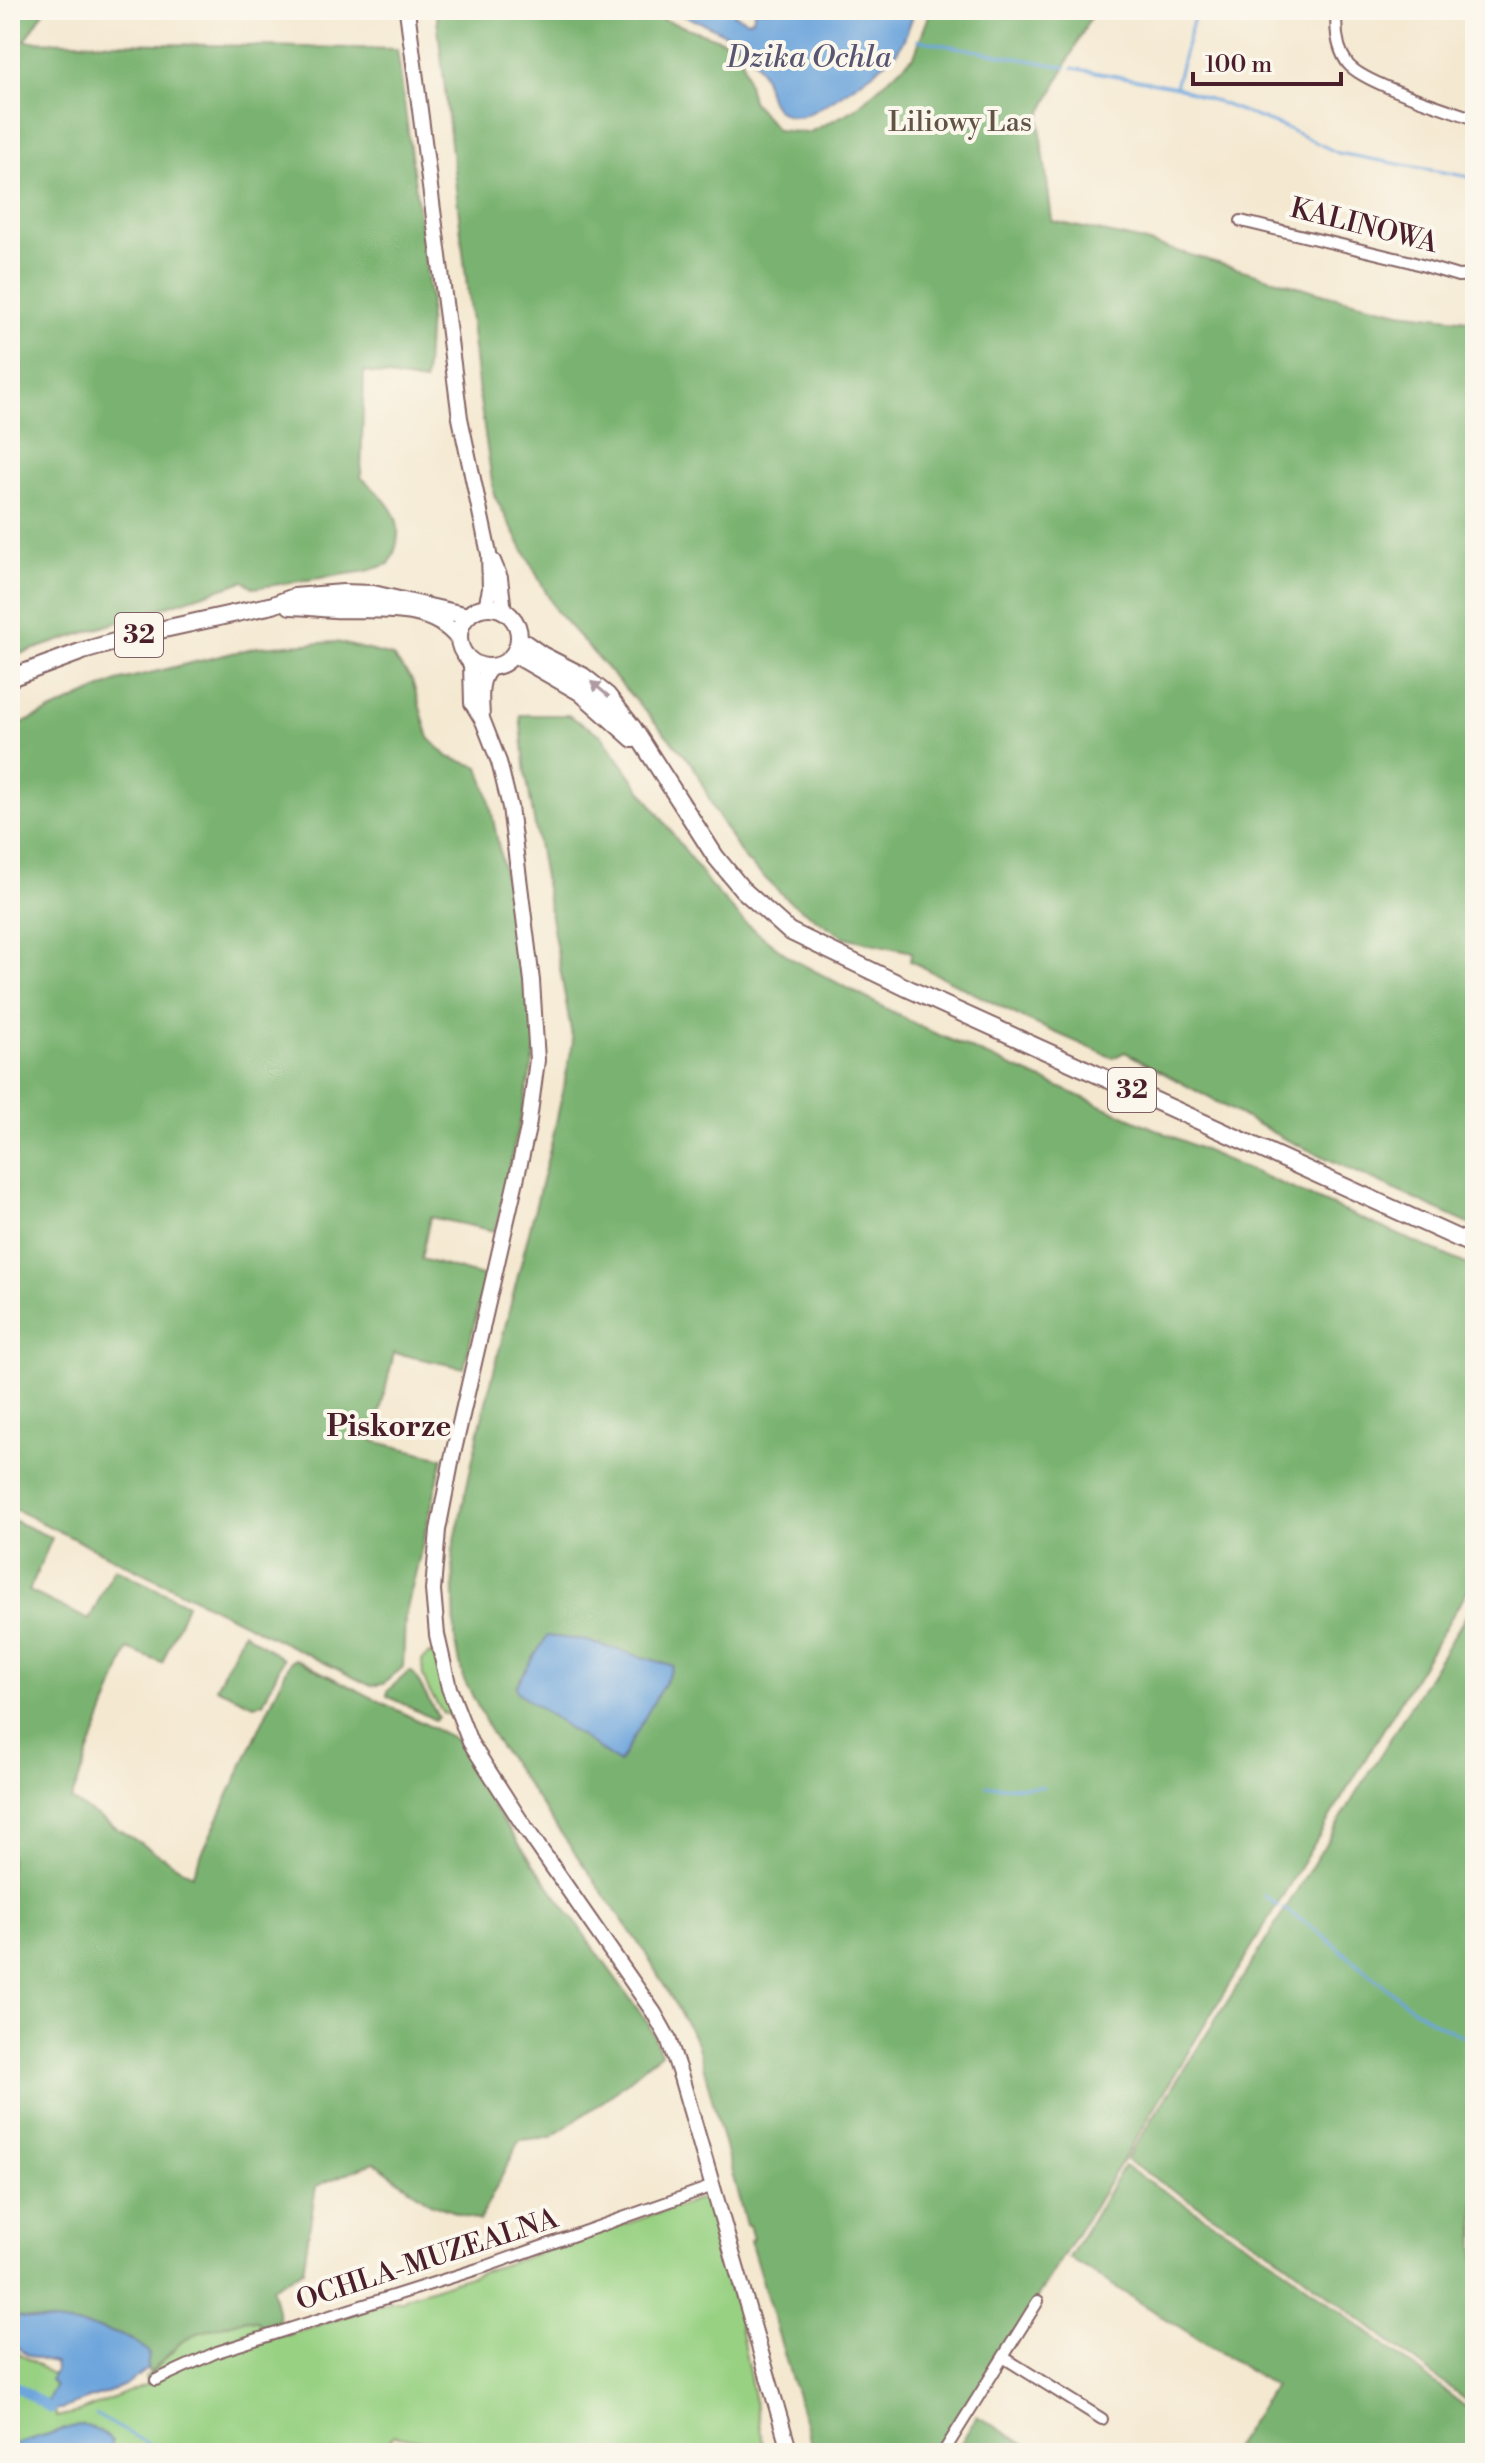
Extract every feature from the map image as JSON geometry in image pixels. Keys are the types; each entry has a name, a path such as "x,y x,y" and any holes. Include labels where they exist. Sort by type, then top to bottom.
{"main road":[{"name":"32","path":"10,678 83,651 146,633 308,596 373,594 468,616"},
{"name":"32","path":"273,605 393,609 435,621 449,628 458,638"},
{"path":"486,607 504,611 516,623 517,647 508,661 491,668 475,665 461,650 458,638 462,622 486,607"},
{"name":"32","path":"517,647 580,692 646,751 715,856 742,889 789,931 894,982 1475,1246"}],"street":[{"path":"407,10 460,418 489,554 490,589 486,607"},
{"path":"1337,10 1337,38 1341,52 1352,68 1397,90 1475,119"},
{"name":"KALINOWA","path":"1241,221 1458,276 1475,275"},
{"path":"489,554 500,578 504,611"},
{"path":"468,660 471,665 472,703 483,721 499,762 510,807 532,981 537,1060 528,1128 438,1530 433,1590 437,1635 449,1688 470,1742 520,1820 635,1983 661,2025 675,2057 790,2453"},
{"path":"483,721 482,681 491,668"},
{"name":"OCHLA-MUZEALNA","path":"156,2380 217,2352 487,2266 713,2186"},
{"path":"943,2453 1038,2301"},
{"path":"1003,2357 1102,2419"}],"green space":[{"path":"10,10 45,10 25,41 397,49 430,298 425,382 364,372 361,477 389,506 398,525 398,537 389,564 367,571 254,588 244,581 10,657"},
{"name":"Liliowy Las","path":"436,10 636,10 739,46 752,101 777,130 808,133 854,110 914,56 931,10 1094,10 1039,118 1052,221 1139,240 1332,296 1400,312 1475,321 1475,1227 1283,1138 1125,1052 1113,1058 1027,1020 910,961 912,952 844,937 789,901 743,857 715,811 693,765 556,611 494,495 479,394"},
{"path":"336,642 392,656 412,680 429,738 448,757 479,767 488,794 538,1040 495,1231 430,1217 421,1259 485,1277 464,1368 394,1353 373,1441 443,1458 405,1617 403,1667 383,1684 371,1686 10,1507 10,729 117,681 257,647"},
{"path":"520,715 568,715 601,735 710,885 744,922 792,959 923,1028 1475,1268 1475,1569 1470,1586 1126,2155 940,2453 814,2453 750,2240 753,2239 749,2225 746,2225 697,2043 646,1954 494,1738 463,1678 455,1639 453,1549 481,1422 553,1137 573,1042 526,775"},
{"path":"10,1519 52,1538 29,1591 89,1620 114,1568 187,1604 162,1663 128,1649 71,1800 192,1875 290,1662 295,1659 457,1740 495,1810 649,2025 661,2053 605,2100 551,2137 520,2140 479,2221 430,2203 374,2162 316,2186 303,2270 272,2288 281,2329 270,2332 257,2321 245,2319 198,2333 181,2342 150,2373 147,2369 149,2353 120,2335 84,2326 10,2315"},
{"path":"1475,1601 1475,2010 1465,2037 1475,2049 1475,2407 1276,2255 1126,2160 1254,1960"},
{"path":"243,1632 283,1659 263,1703 254,1705 216,1688"},
{"path":"429,1654 434,1656 451,1711 449,1715 443,1713 423,1676 422,1661"},
{"path":"410,1671 438,1717 435,1720 387,1696 387,1691"},
{"path":"1124,2166 1273,2260 1475,2414 1475,2453 1230,2453 1274,2386 1069,2258"},
{"path":"701,2199 707,2202 737,2312 765,2453 487,2453 394,2435 379,2453 10,2453 10,2348 53,2375 56,2417 79,2412 147,2384 145,2377 181,2342 198,2333 245,2319 257,2321 272,2334 288,2335 392,2301 403,2301 406,2297"},
{"path":"977,2416 1034,2450 1032,2453 955,2453"}],"water":[{"name":"Dzika Ochla","path":"667,10 733,10 734,14 747,21 753,19 755,10 915,10 903,41 892,57 837,97 811,113 796,117 775,108 757,64 736,42 710,26"},
{"path":"547,1636 583,1640 674,1666 619,1763 517,1692 516,1686"},
{"path":"10,2315 120,2335 149,2353 147,2369 123,2387 61,2409 51,2409 48,2400 55,2386 50,2380 56,2370 55,2363 30,2356 10,2341"},
{"path":"78,2425 97,2430 109,2438 112,2442 108,2453 10,2452 10,2447 18,2443"}],"waterway":[{"path":"1175,87 1196,10"},
{"path":"918,40 1066,67"},
{"path":"1073,68 1177,87 1286,128 1338,153 1475,178"},
{"path":"986,1786 1043,1787"},
{"path":"1264,1896 1278,1906"},
{"path":"1284,1909 1332,1942 1423,2015 1475,2041"},
{"path":"10,2383 51,2409"},
{"path":"96,2415 165,2453"}],"district":[{"name":"Piskorze","path":"389,1427"}]}
